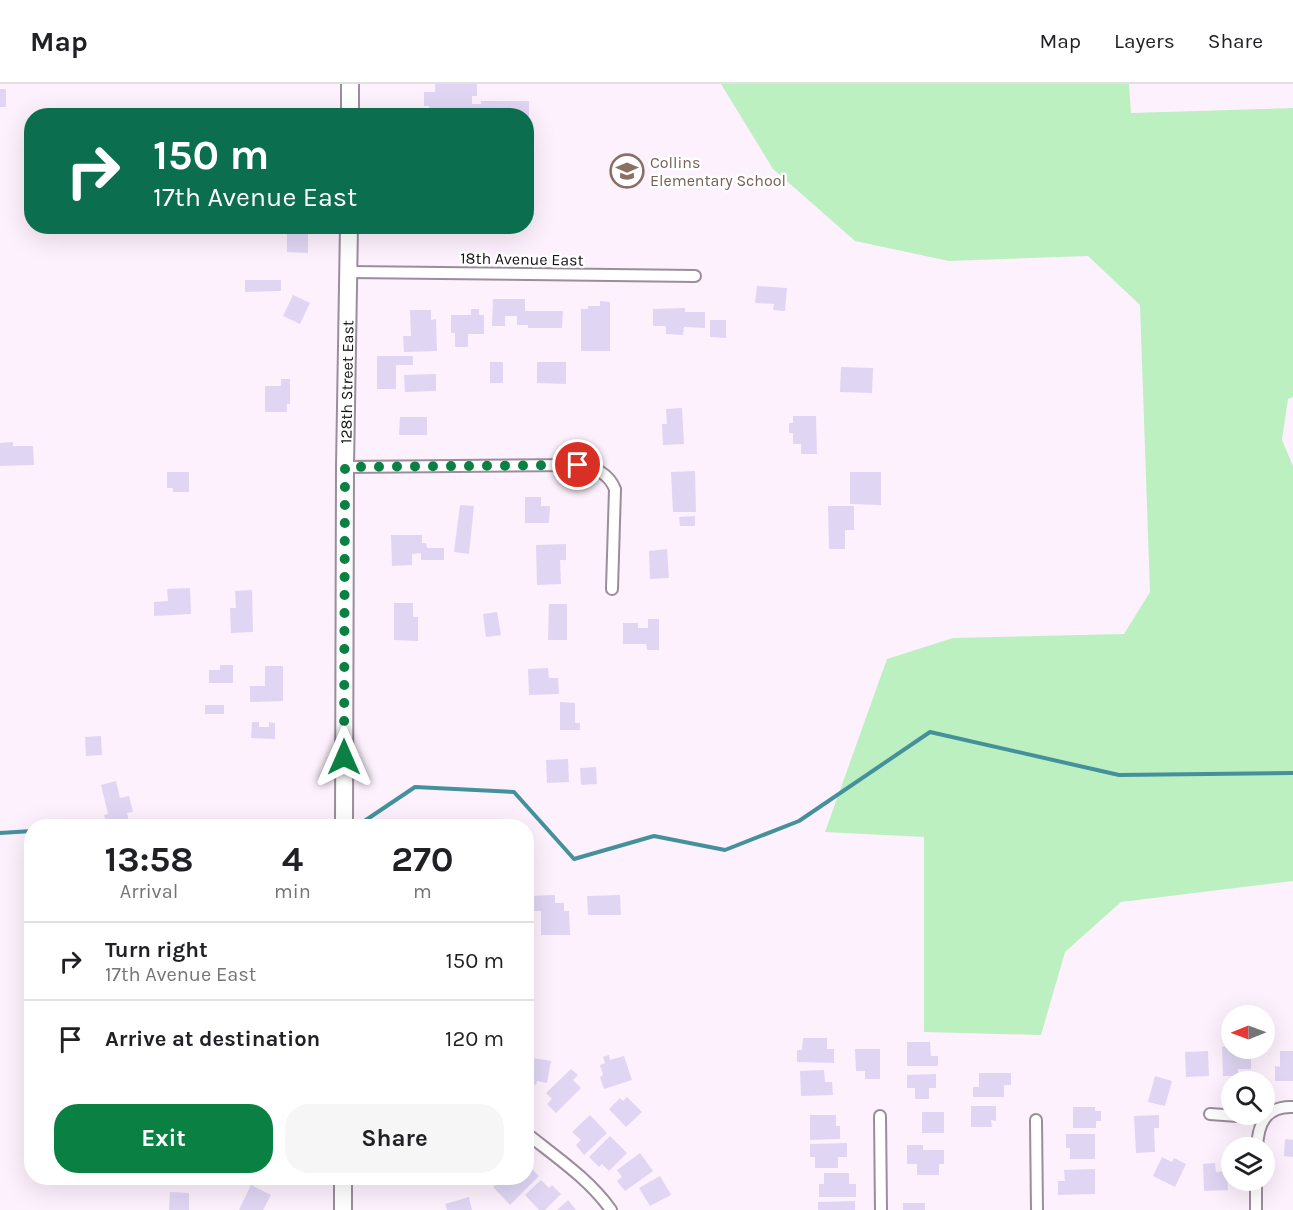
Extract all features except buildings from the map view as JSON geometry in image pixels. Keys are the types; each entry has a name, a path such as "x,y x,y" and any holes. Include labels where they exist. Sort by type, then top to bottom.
{"street":[{"path":"350,84 350,108"},
{"name":"128th Street East","path":"344,819 345,467 349,234"},
{"name":"18th Avenue East","path":"349,272 695,276"},
{"path":"345,467 578,465 592,467 608,478 615,489 612,589"},
{"path":"1275,1110 1293,1107"},
{"path":"1210,1114 1221,1115"},
{"path":"880,1116 881,1210"},
{"path":"1036,1120 1037,1210"},
{"path":"534,1140 593,1188 611,1210"},
{"path":"343,1185 343,1210"},
{"path":"1256,1191 1256,1210"}],"green space":[{"path":"721,84 1129,84 1131,113 1293,108 1293,397 1288,399 1282,440 1293,466 1293,881 1121,902 1065,952 1041,1035 924,1032 924,837 825,832 887,659 953,638 1124,634 1150,592 1140,305 1088,256 949,261 855,241 773,169"}],"waterway":[{"path":"367,819 415,787 514,792 574,859 654,836 725,850 799,821 930,732 1119,775 1293,773"},
{"path":"0,833 24,832"}],"place":[{"name":"Collins Elementary School","path":"627,171"}],"route":[{"path":"344,757 345,467 578,465"}]}
